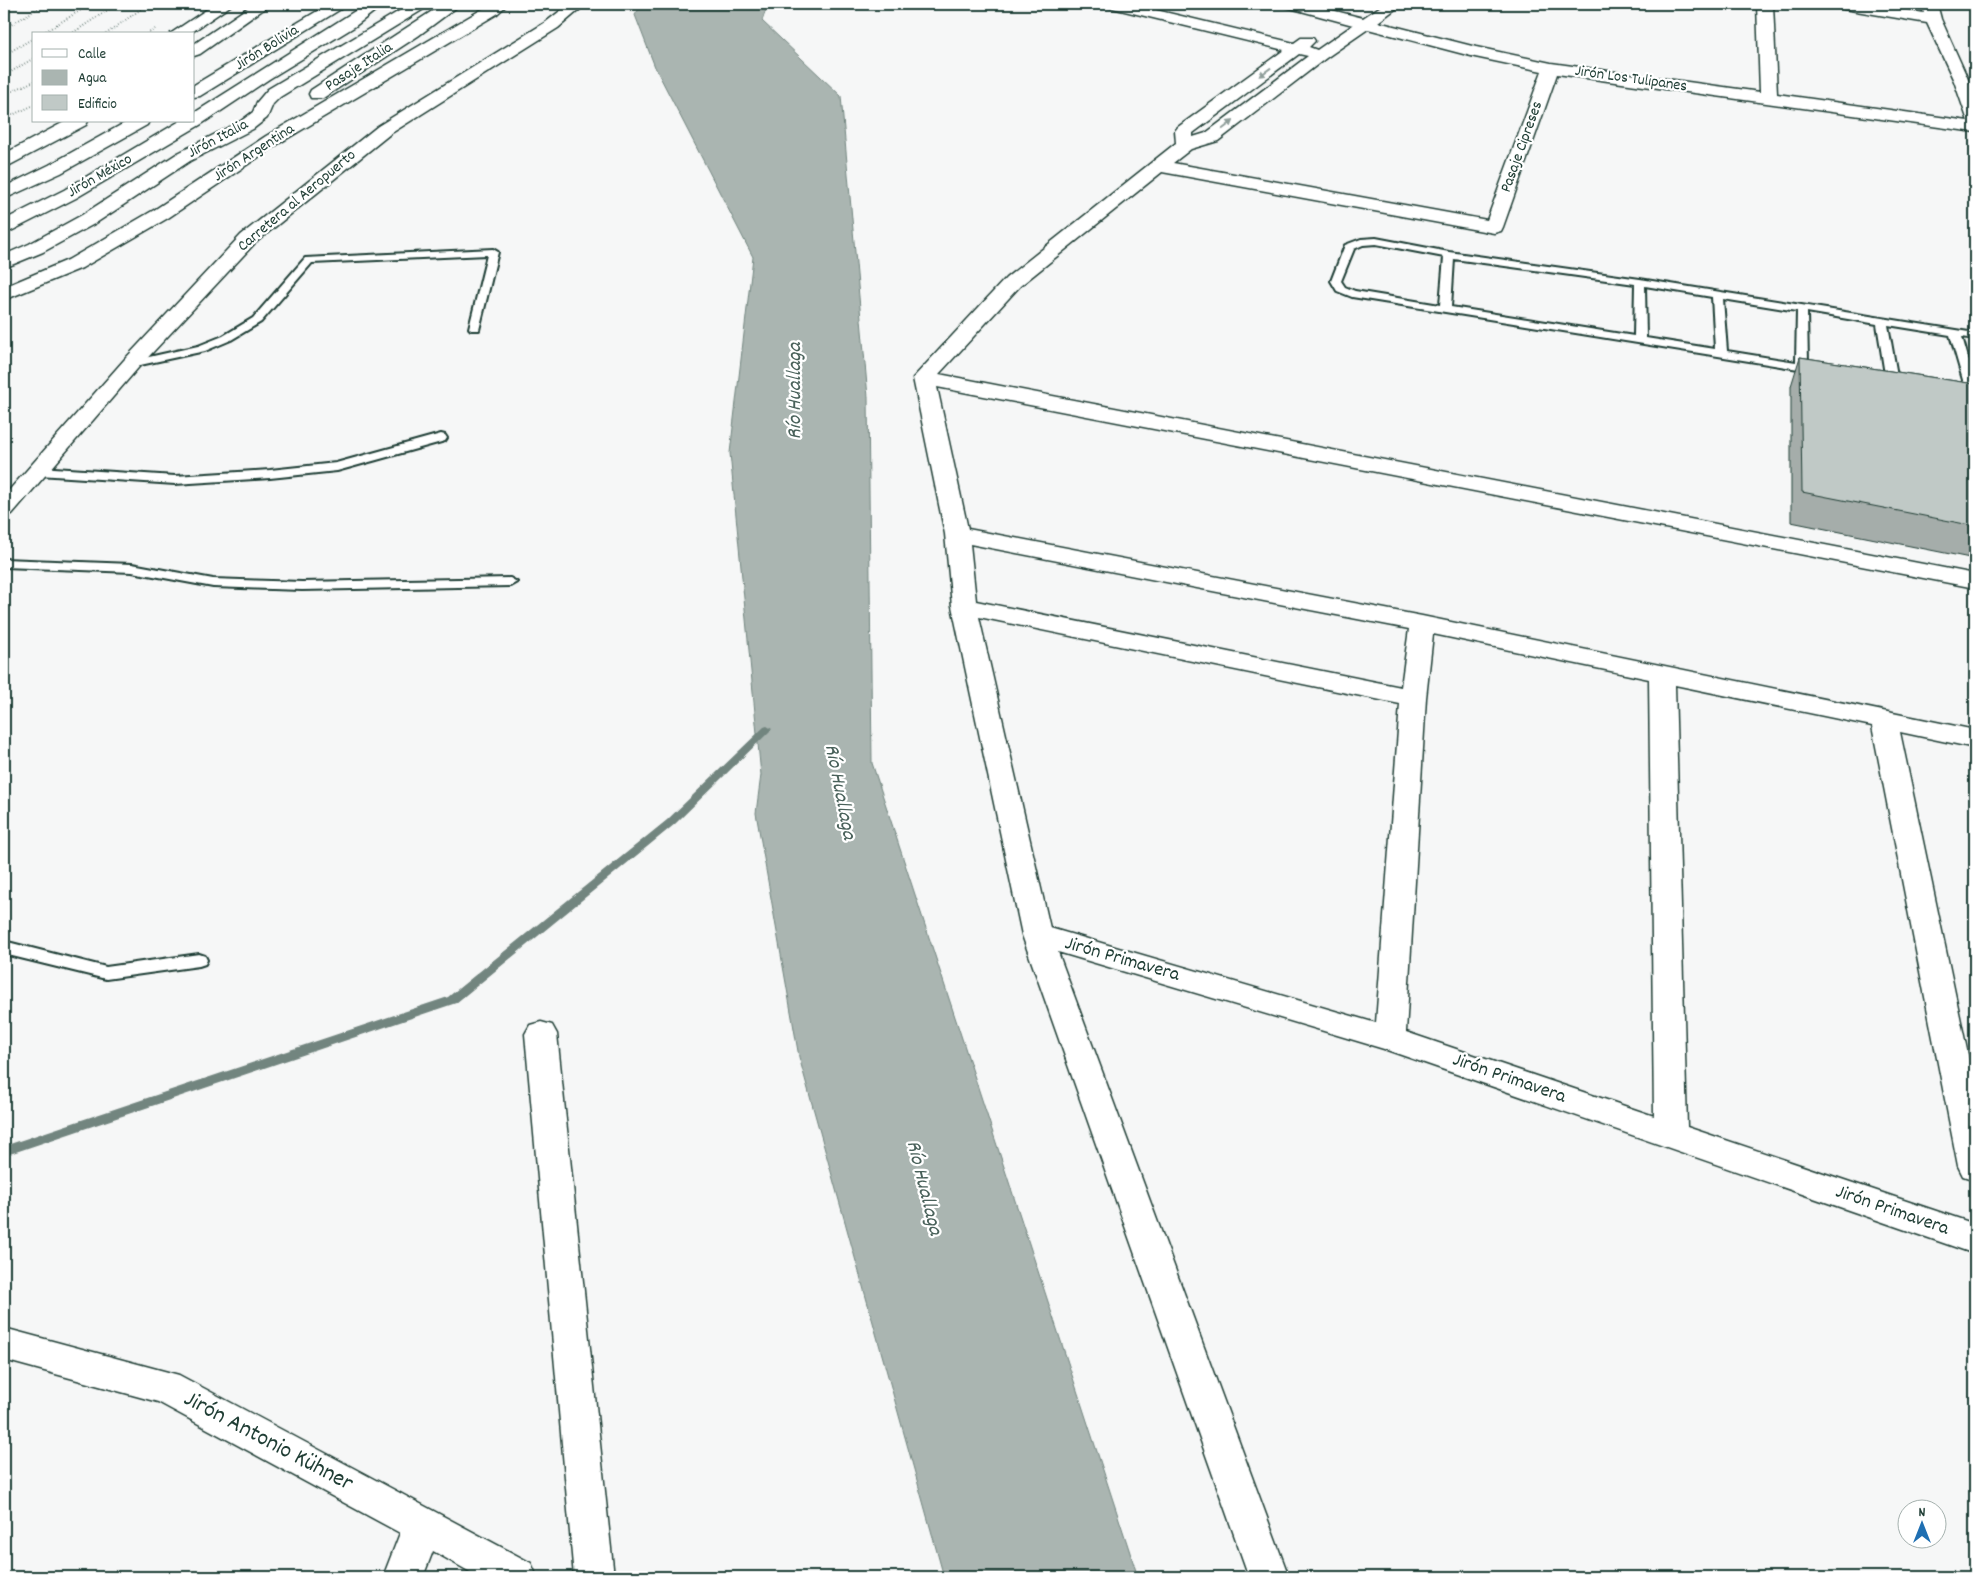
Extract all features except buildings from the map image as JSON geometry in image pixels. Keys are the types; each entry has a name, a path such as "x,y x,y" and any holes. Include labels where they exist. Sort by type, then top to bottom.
{"street":[{"path":"181,32 225,4"},
{"path":"195,50 263,4"},
{"name":"Jirón Bolivia","path":"195,91 339,4"},
{"name":"Jirón México","path":"195,120 263,75 348,24 376,4"},
{"name":"Jirón Italia","path":"4,262 36,248 89,220 184,157 247,125 261,114 265,102 274,93 422,4"},
{"path":"447,4 496,7"},
{"name":"Pasaje Italia","path":"272,140 294,113 328,86 412,34 447,4"},
{"name":"Carretera al Aeropuerto","path":"4,509 131,364 256,233 384,130 552,25 578,4"},
{"path":"1113,4 1149,7 1320,55"},
{"name":"Jirón Los Tulipanes","path":"1291,4 1475,52 1550,68 1975,127"},
{"path":"1184,145 1184,131 1297,48 1362,4"},
{"path":"924,378 1012,282 1184,145 1212,137 1364,22 1394,4"},
{"path":"1765,4 1769,98"},
{"path":"1844,4 1931,11 1962,80 1975,119"},
{"name":"Jirón Argentina","path":"4,294 75,264 161,214 272,140 496,7"},
{"name":"Pasaje Cipreses","path":"1160,166 1494,226 1550,68"},
{"path":"4,161 78,122"},
{"path":"4,194 55,169 139,122"},
{"name":"Jirón México","path":"4,227 70,194 191,122"},
{"path":"924,378 957,534 964,606 1037,935 1269,1577"},
{"path":"924,378 1975,580"},
{"path":"957,534 1422,624 1662,676 1884,719 1975,739"},
{"path":"964,606 1412,698"},
{"path":"1390,1039 1412,698 1422,624"},
{"path":"1662,676 1671,1135"},
{"path":"1884,719 1975,1166"},
{"name":"Jirón Primavera","path":"1037,935 1390,1039 1975,1239"},
{"path":"541,1034 594,1577"},
{"name":"Jirón Antonio Kühner","path":"4,1344 166,1387 423,1524 517,1577"},
{"path":"403,1577 423,1524"}],"lane":[{"path":"1829,371 1352,294 1341,289 1336,281 1349,247 1361,242 1376,241 1449,255 1640,282 1802,310 1975,336"},
{"path":"131,364 201,349 227,338 257,320 309,260 493,252 475,328"},
{"path":"1445,309 1449,255"},
{"path":"1640,282 1640,340"},
{"path":"1717,296 1721,353"},
{"path":"1802,310 1802,366"},
{"path":"1882,321 1892,381"},
{"path":"1955,332 1971,393"},
{"path":"39,471 175,480 270,474 337,467 441,438"},
{"path":"4,563 132,568 175,577 223,583 302,586 510,582"},
{"path":"4,947 106,973 198,960"}],"path":[{"path":"4,29 45,4"},
{"path":"44,32 90,4"},
{"path":"75,32 117,4"},
{"path":"109,32 148,4"},
{"path":"4,55 32,39"},
{"path":"4,76 32,59"},
{"path":"4,95 32,82"},
{"path":"4,119 32,106"}],"water":[{"name":"Río Huallaga","path":"642,4 768,4 762,21 841,96 868,397 872,763 1138,1577 944,1577 799,1057 756,813 761,775 730,453 753,257 655,67 635,15"}],"waterway":[{"path":"4,1151 452,1000 671,822 767,729"}]}
